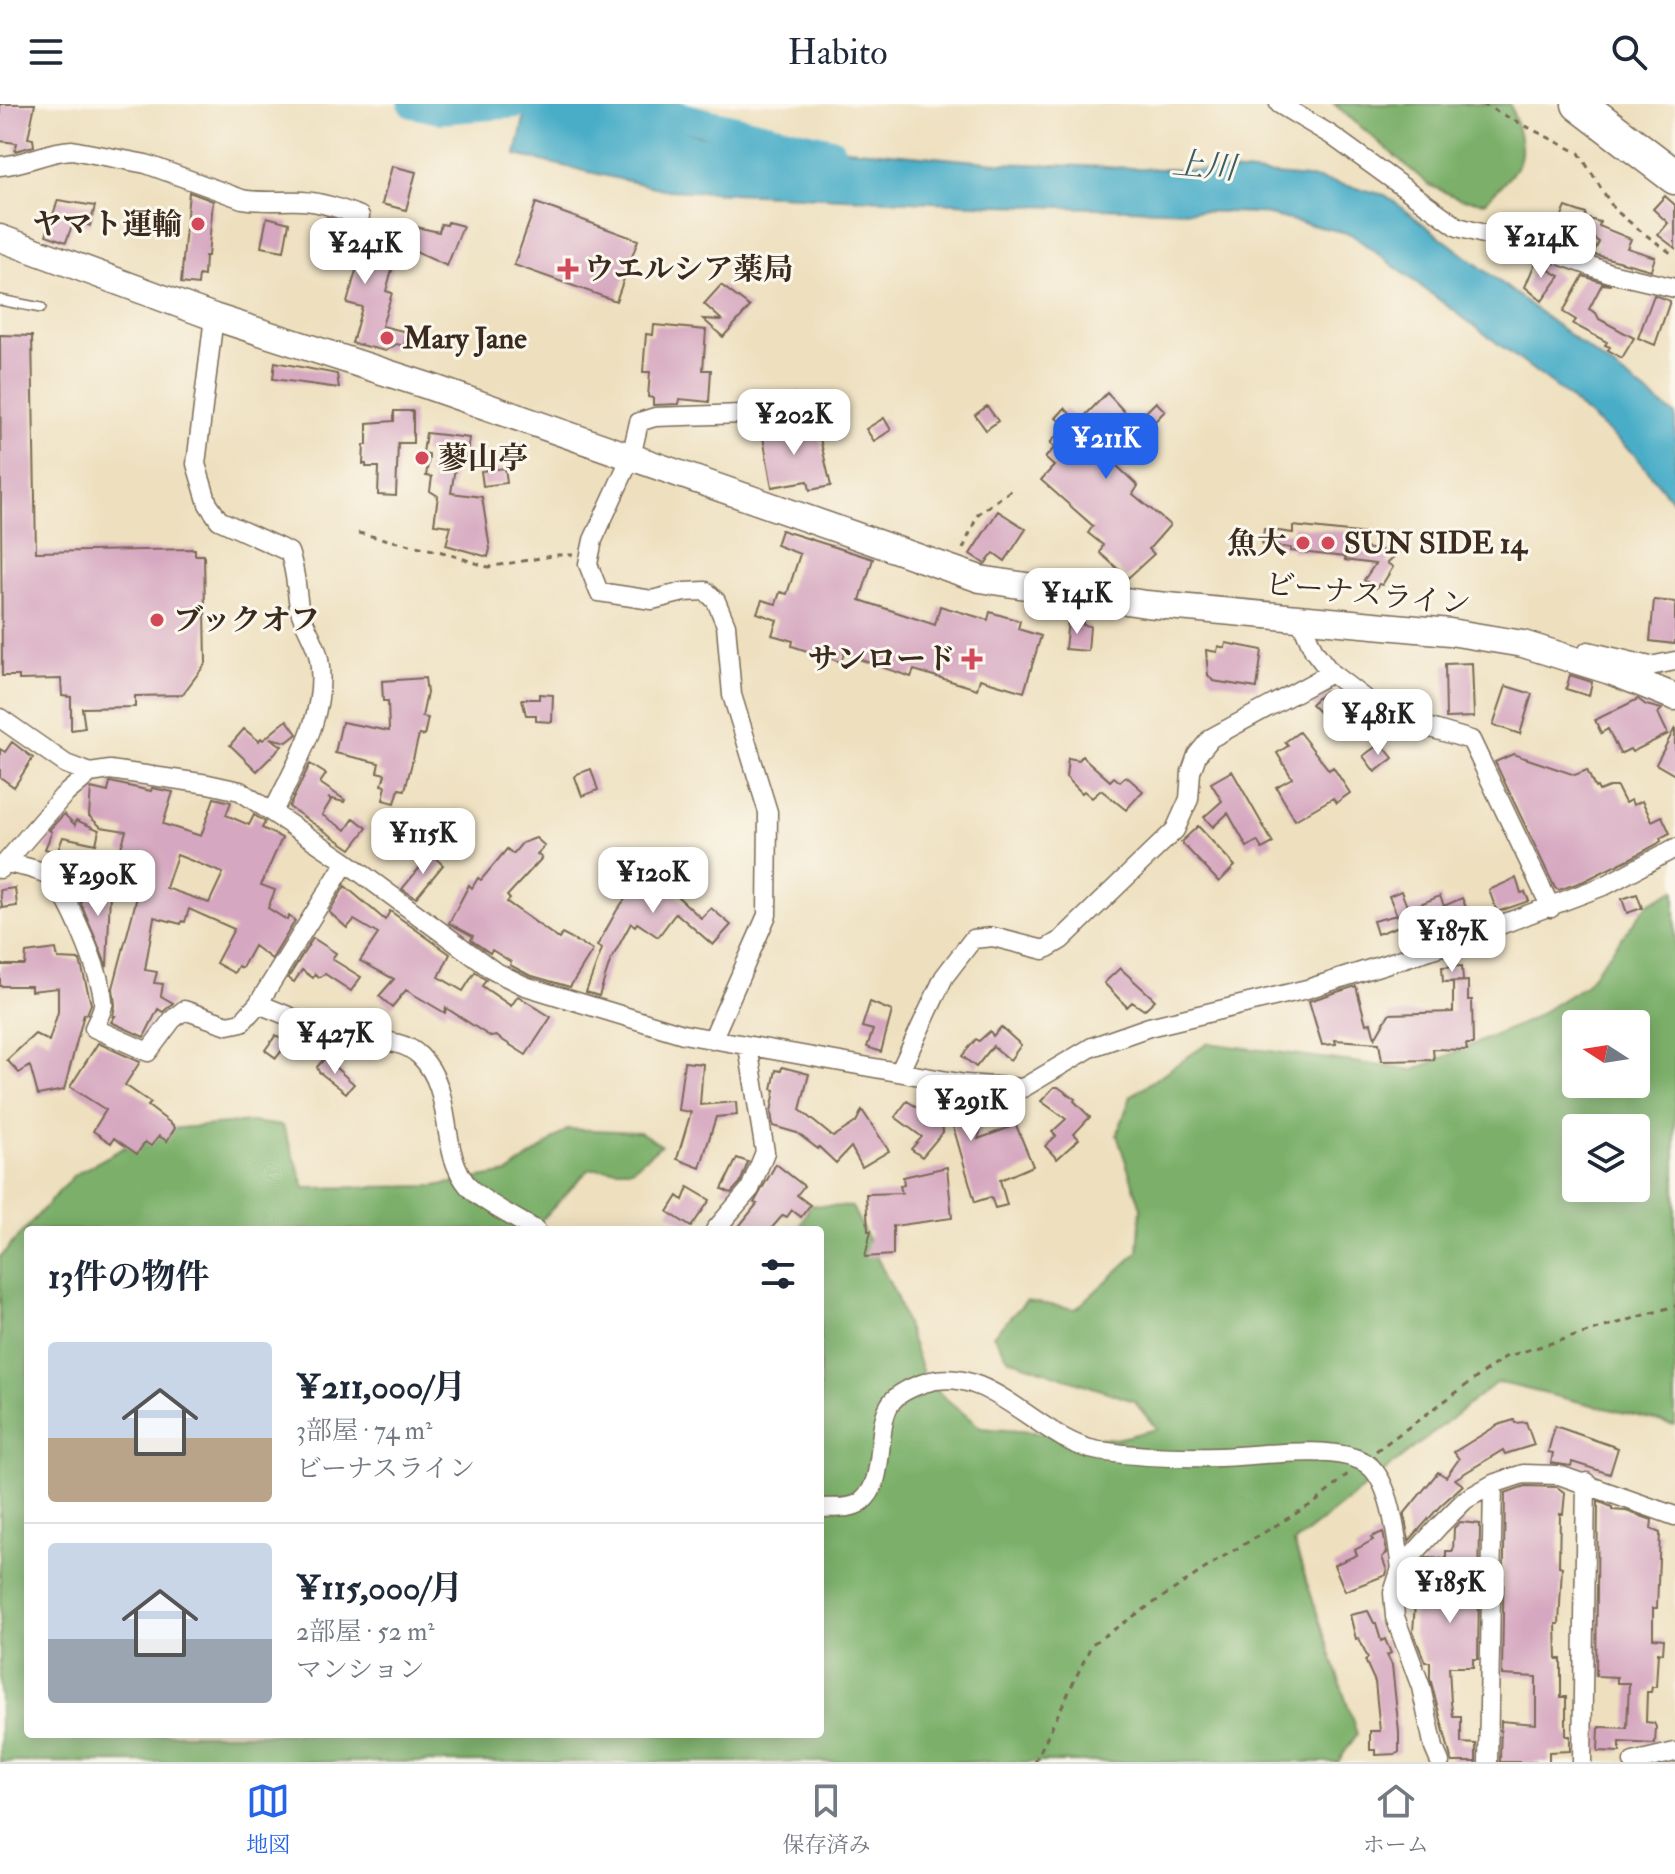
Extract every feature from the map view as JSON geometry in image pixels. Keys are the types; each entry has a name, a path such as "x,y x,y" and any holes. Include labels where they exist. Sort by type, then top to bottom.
{"highway":[{"path":"1579,104 1675,177"}],"main road":[{"name":"ビーナスライン","path":"0,238 214,317 428,386 953,571 1016,586 1146,604 1450,632 1523,644 1648,685 1675,697"}],"street":[{"path":"1279,104 1331,135 1458,227 1560,255 1610,273 1675,288"},
{"path":"0,166 26,163 61,150 72,150 146,164 242,199 258,202 302,201 331,206 360,216"},
{"path":"214,317 196,464 208,504 219,520 289,552 295,570 299,609 318,656 322,686 318,714 273,812"},
{"path":"712,1040 767,915 768,812 732,695 726,625 716,601 706,591 684,592 652,600 599,592 588,564 593,540 631,457 639,422 655,417 773,413 794,403"},
{"path":"1300,619 1314,651 1331,673 1386,715 1471,740 1551,908"},
{"path":"1564,657 1574,647 1650,666 1675,661"},
{"path":"900,1071 944,977 973,939 993,937 1044,950 1061,940 1175,830 1189,799 1191,772 1197,755 1211,738 1331,673"},
{"path":"0,718 66,764 90,773 110,770 240,791 346,862 504,976 525,986 683,1034 965,1084 1023,1088 1092,1047 1149,1027 1307,989 1551,908 1606,885 1675,848"},
{"path":"3,866 63,796 90,773"},
{"path":"3,866 34,869 51,877 82,933 100,977 103,1004 94,1028 148,1052 172,1020 184,1010 228,1025 242,1022 258,1004 346,862"},
{"path":"258,1004 345,1037 401,1043 421,1056 435,1078 444,1106 449,1145 458,1172 471,1190 530,1226"},
{"path":"718,1226 750,1189 765,1152 748,1047"},
{"path":"824,1508 844,1508 860,1503 874,1487 889,1405 904,1391 926,1382 945,1380 982,1386 1057,1434 1091,1450 1142,1457 1321,1452 1362,1461 1373,1469 1389,1500 1401,1568"},
{"path":"1440,1762 1421,1687 1395,1617 1393,1593 1401,1568 1465,1500 1493,1484 1523,1474 1559,1475 1675,1516"},
{"path":"1582,1762 1586,1482"},
{"path":"1488,1762 1493,1484"},
{"path":"1633,1762 1675,1752"}],"lane":[{"path":"0,300 41,308"}],"path":[{"path":"1482,104 1579,153 1614,209 1675,256"},
{"path":"953,571 978,514 1014,488"},
{"path":"358,533 442,552 488,567 558,555 590,554"},
{"path":"1035,1762 1092,1644 1221,1558 1317,1501 1362,1461 1505,1357 1675,1306"}],"green space":[{"path":"1334,104 1510,104 1520,137 1520,159 1509,177 1485,202 1460,199 1429,185"},
{"path":"1675,890 1675,1425 1497,1382 1294,1543 1357,1734 1338,1762 0,1762 0,1257 24,1230 24,1738 824,1738 824,1226 801,1226 810,1205 852,1207 896,1296 926,1382 981,1428 1116,1439 1157,1429 1134,1401 1009,1359 993,1335 1026,1301 1076,1309 1138,1252 1141,1208 1117,1135 1131,1096 1208,1043 1414,1070 1530,1020 1585,985 1648,904"},
{"path":"251,1122 283,1126 305,1188 435,1186 508,1173 568,1129 640,1132 661,1145 632,1169 589,1169 536,1226 28,1226 74,1175 156,1130"}],"water":[{"path":"527,104 609,104 697,135 998,163 1243,172 1319,179 1385,195 1675,415 1675,504 1636,456 1556,387 1351,234 1259,213 667,190 516,155"}],"building":[{"path":"0,104 35,104 28,138 33,139 34,146 15,151 17,143 0,141"},
{"path":"392,166 416,172 406,210 382,204"},
{"name":"ヤマト運輸","path":"189,192 213,201 208,256 205,256 204,276 199,275 198,285 181,283"},
{"path":"1665,196 1675,205 1675,248 1658,235 1668,223 1653,209"},
{"path":"58,200 95,206 90,226 74,220 66,242 46,235"},
{"path":"536,203 638,240 616,301 514,265"},
{"path":"1566,207 1586,214 1585,218 1600,222 1599,226 1631,239 1627,248 1655,257 1651,270 1593,254 1599,242 1590,236 1580,249 1551,240"},
{"path":"267,217 289,223 284,251 261,247"},
{"path":"327,217 346,224 343,241 396,256 386,291 392,293 382,326 407,332 404,346 397,344 386,351 352,343 362,307 347,303 357,267 319,260"},
{"path":"448,222 463,226 447,266 400,245 407,225 439,232 441,224 447,225"},
{"path":"1536,261 1552,265 1549,270 1560,276 1542,301 1525,287"},
{"path":"1583,276 1611,285 1602,284 1589,309 1599,319 1634,338 1622,358 1608,350 1607,342 1573,324 1576,320 1563,312"},
{"path":"721,285 750,307 723,337 703,319 722,320 704,304"},
{"path":"1654,295 1670,301 1655,345 1638,338"},
{"path":"654,325 706,330 703,370 711,370 709,402 680,399 679,404 653,405 653,398 648,397 650,372 643,372 646,334 653,335"},
{"path":"0,335 32,336 36,552 195,549 195,555 204,555 206,663 182,695 135,696 135,707 82,708 85,728 71,730 71,697 62,696 61,679 19,680 19,676 2,676"},
{"path":"275,362 337,374 339,388 273,379"},
{"path":"1107,393 1135,423 1156,402 1165,411 1114,463 1138,486 1133,494 1170,525 1149,549 1154,554 1128,578 1100,553 1103,545 1088,533 1093,526 1041,480 1054,466 1045,458 1055,447 1050,443 1065,426 1056,418 1065,408 1078,423"},
{"path":"987,406 998,421 986,430 975,415"},
{"path":"394,411 413,411 413,443 398,443 396,496 378,495 379,467 363,464 367,423 394,421"},
{"path":"884,418 891,430 874,441 866,429"},
{"path":"790,419 794,439 818,430 831,486 810,490 808,481 772,487 761,426"},
{"path":"426,433 469,438 466,462 456,461 451,493 482,497 490,549 488,557 446,545 451,526 434,524 438,496 430,491 432,477 426,476 429,454 423,453"},
{"path":"505,468 507,483 483,486 481,471"},
{"path":"998,511 1026,529 1005,561 994,553 985,564 970,554"},
{"name":"SUN SIDE 14","path":"1293,526 1366,534 1364,548 1398,553 1387,563 1393,567 1382,585 1376,588 1364,580 1375,564 1262,544 1264,529 1293,533"},
{"path":"781,530 873,559 860,600 935,625 940,606 988,620 990,612 1020,621 1018,629 1041,636 1024,692 980,679 977,689 914,670 911,677 844,654 841,662 792,646 793,641 772,635 777,620 757,613 762,600 776,604 780,592 787,594 800,554 776,545"},
{"path":"1654,600 1675,602 1675,644 1650,641"},
{"path":"1068,620 1090,626 1088,651 1065,649"},
{"path":"1226,643 1262,650 1257,688 1213,681 1208,675 1206,650 1217,652 1218,646 1225,648"},
{"path":"1472,663 1474,717 1446,718 1445,664"},
{"path":"1570,675 1592,682 1589,696 1566,689"},
{"path":"425,678 427,693 422,717 428,718 424,736 419,735 405,790 399,789 395,803 383,800 385,774 377,772 379,763 335,753 342,722 389,731 388,701 383,701 382,681"},
{"path":"1506,686 1532,694 1520,734 1493,725"},
{"path":"1325,691 1342,709 1329,722 1311,704"},
{"path":"539,694 553,695 552,722 536,721 536,715 526,715 522,699 539,699"},
{"path":"1638,699 1646,705 1662,709 1658,713 1668,734 1632,752 1630,749 1620,754 1608,729 1601,733 1595,720"},
{"path":"287,720 297,734 287,742 270,738 282,746 257,771 230,745 244,729 259,741"},
{"path":"1675,728 1675,775 1656,764"},
{"path":"1299,732 1329,770 1333,767 1350,793 1336,803 1333,798 1295,820 1276,787 1292,778 1277,753 1288,746 1285,742"},
{"path":"12,742 33,758 14,787 0,777 0,749 5,752"},
{"path":"1381,743 1393,758 1375,772 1363,756"},
{"path":"1513,754 1575,775 1587,770 1595,788 1599,791 1617,787 1625,803 1631,800 1633,805 1642,801 1652,821 1662,816 1670,833 1660,838 1657,844 1584,881 1559,890 1555,888 1495,762"},
{"path":"1082,756 1110,781 1114,777 1120,782 1126,776 1143,791 1126,810 1101,790 1092,798 1084,791 1082,793 1066,777 1068,758 1079,760"},
{"path":"310,764 326,774 320,783 345,800 328,798 331,800 322,815 346,830 354,818 367,828 351,849 289,807"},
{"path":"591,769 598,790 582,796 575,777"},
{"path":"1232,771 1273,843 1262,849 1257,841 1247,847 1228,813 1213,827 1204,817 1222,801 1211,783"},
{"path":"110,782 151,791 152,788 173,792 163,824 201,836 214,798 231,802 226,815 249,825 254,815 265,822 262,828 282,838 261,885 275,890 268,908 287,920 289,916 295,921 272,959 254,946 242,968 238,966 234,973 216,963 234,929 189,909 185,922 181,924 154,917 145,970 157,972 154,983 163,984 161,996 173,1003 163,1012 158,1009 144,1037 111,1022 115,1016 113,988 147,859 120,851 126,831 101,827 89,816 91,788 108,792","holes":["177,855 223,873 209,903 166,888"]},
{"path":"64,814 75,825 76,820 99,830 96,844 63,837 57,853 45,849 52,832 49,830"},
{"path":"1198,826 1235,866 1219,882 1181,842"},
{"path":"536,838 545,846 537,854 542,858 507,896 510,899 507,902 559,939 562,934 593,950 570,987 529,975 510,965 511,962 492,950 490,953 471,940 473,936 449,923 469,885 472,888 478,878 481,880 507,849 513,854 522,843"},
{"path":"671,848 686,862 665,885 701,918 711,908 731,925 713,945 676,913 658,937 637,923 635,926 631,923 610,962 599,996 586,992 602,949 597,946 617,910"},
{"path":"431,854 443,865 416,898 402,889"},
{"path":"1516,878 1521,893 1525,892 1529,901 1497,912 1489,890"},
{"path":"345,886 385,920 390,911 450,954 439,977 463,991 475,972 486,980 482,986 511,1006 518,996 551,1017 526,1055 446,1008 445,1013 406,990 392,1007 379,996 394,979 360,961 378,934 354,920 347,928 329,912"},
{"path":"15,888 17,906 2,908 0,890"},
{"path":"1401,891 1408,909 1440,896 1444,906 1462,898 1469,914 1465,915 1468,923 1447,932 1445,926 1410,939 1402,925 1377,934 1373,921 1397,915 1389,896"},
{"path":"81,892 110,893 107,967 81,903"},
{"path":"1637,894 1642,908 1627,913 1622,899"},
{"path":"313,938 336,953 332,959 361,977 351,991 325,974 319,977 315,974 313,978 302,970 294,982 288,978"},
{"path":"56,949 58,959 80,960 91,1004 87,1014 84,1014 64,1090 38,1095 30,1066 19,1073 7,1060 35,1034 49,1041 58,1012 58,988 31,991 31,986 0,986 0,965 25,965 26,953"},
{"path":"1462,966 1463,981 1443,982 1442,967"},
{"path":"1120,968 1155,1000 1144,1010 1132,1002 1127,1007 1104,983"},
{"path":"1468,981 1468,1000 1472,1000 1473,1044 1466,1044 1467,1050 1433,1049 1434,1060 1382,1061 1379,1043 1335,1040 1336,1044 1322,1045 1309,1001 1356,986 1366,1024 1371,1023 1375,1038 1389,1014 1453,1012 1453,982"},
{"path":"870,1002 892,1011 881,1052 867,1047 873,1030 862,1027"},
{"path":"1001,1027 1021,1045 1010,1060 993,1046 976,1067 962,1056 976,1039 979,1041 990,1031 993,1036"},
{"path":"276,1035 287,1044 276,1058 265,1050"},
{"path":"98,1043 140,1062 125,1085 151,1103 148,1106 173,1125 175,1128 167,1141 159,1136 151,1146 145,1142 137,1154 114,1138 111,1143 93,1131 106,1110 70,1087"},
{"path":"325,1058 354,1084 346,1093 319,1072 317,1067"},
{"path":"684,1062 703,1064 700,1105 736,1102 737,1115 716,1117 700,1168 677,1159 691,1112 678,1110"},
{"path":"782,1067 809,1074 800,1110 833,1137 856,1122 862,1110 889,1151 862,1167 851,1147 836,1163 797,1133 773,1126 771,1112 775,1090 772,1089 776,1070 781,1071"},
{"path":"1054,1087 1075,1099 1090,1117 1074,1134 1079,1139 1057,1159 1045,1146 1056,1136 1052,1132 1066,1119 1041,1101"},
{"path":"938,1091 989,1104 978,1139 1016,1125 1033,1166 1000,1180 1007,1205 995,1208 991,1197 975,1202 950,1116 942,1118 943,1132 922,1157 911,1149 922,1137 895,1117 907,1101 930,1115"},
{"path":"737,1158 748,1162 740,1183 731,1193 722,1189"},
{"path":"776,1164 804,1186 797,1195 810,1205 801,1217 792,1210 773,1226 739,1226 757,1204 754,1203"},
{"path":"947,1167 952,1218 893,1226 893,1255 865,1257 871,1231 868,1231 866,1194 902,1193 900,1186 904,1185 903,1177"},
{"path":"688,1187 710,1200 692,1226 668,1212 678,1196 683,1200"},
{"path":"1514,1420 1515,1423 1526,1422 1534,1445 1505,1454 1503,1450 1455,1479 1463,1485 1409,1541 1404,1514 1438,1472 1446,1477 1459,1459 1454,1452 1498,1425"},
{"path":"1555,1426 1618,1448 1610,1474 1572,1462 1571,1466 1551,1463 1553,1453 1548,1452"},
{"path":"1525,1486 1557,1487 1565,1493 1563,1514 1560,1514 1559,1566 1562,1567 1559,1624 1556,1624 1557,1659 1561,1659 1561,1697 1566,1697 1566,1736 1570,1736 1570,1751 1549,1752 1549,1762 1500,1762 1501,1721 1536,1724 1536,1677 1502,1675 1505,1493"},
{"path":"1598,1501 1612,1507 1612,1510 1626,1511 1652,1520 1651,1529 1660,1533 1653,1638 1664,1639 1663,1653 1658,1652 1656,1687 1647,1692 1646,1722 1654,1723 1656,1727 1655,1744 1620,1742 1620,1752 1598,1751 1599,1727 1627,1728 1629,1683 1617,1683 1617,1677 1596,1676"},
{"path":"1460,1522 1480,1524 1478,1659 1473,1659 1473,1667 1449,1667 1451,1703 1453,1716 1461,1716 1461,1743 1476,1744 1476,1762 1452,1762 1430,1678 1430,1662 1425,1662 1413,1632 1416,1588 1421,1589 1422,1562 1426,1558 1446,1559 1446,1551 1453,1551 1454,1528"},
{"path":"1383,1532 1387,1553 1382,1557 1386,1575 1345,1591 1334,1565 1357,1555 1355,1550"},
{"path":"1368,1611 1376,1623 1381,1641 1385,1639 1391,1653 1387,1655 1392,1665 1399,1732 1399,1752 1396,1754 1376,1755 1376,1750 1370,1750 1370,1731 1380,1731 1375,1682 1365,1660 1368,1658 1359,1638 1356,1639 1350,1615"}],"waterway":[{"name":"上川","path":"412,104 440,110 519,104"},
{"name":"上川","path":"629,104 831,151"}],"place":[{"name":"ヤマト運輸","path":"198,224"},
{"name":"ウエルシア薬局","path":"568,269"},
{"name":"Mary Jane","path":"387,338"},
{"name":"蓼山亭","path":"422,458"},
{"name":"魚大","path":"1303,543"},
{"name":"SUN SIDE 14","path":"1328,543"},
{"name":"ブックオフ","path":"157,620"},
{"name":"サンロード","path":"972,659"}]}
